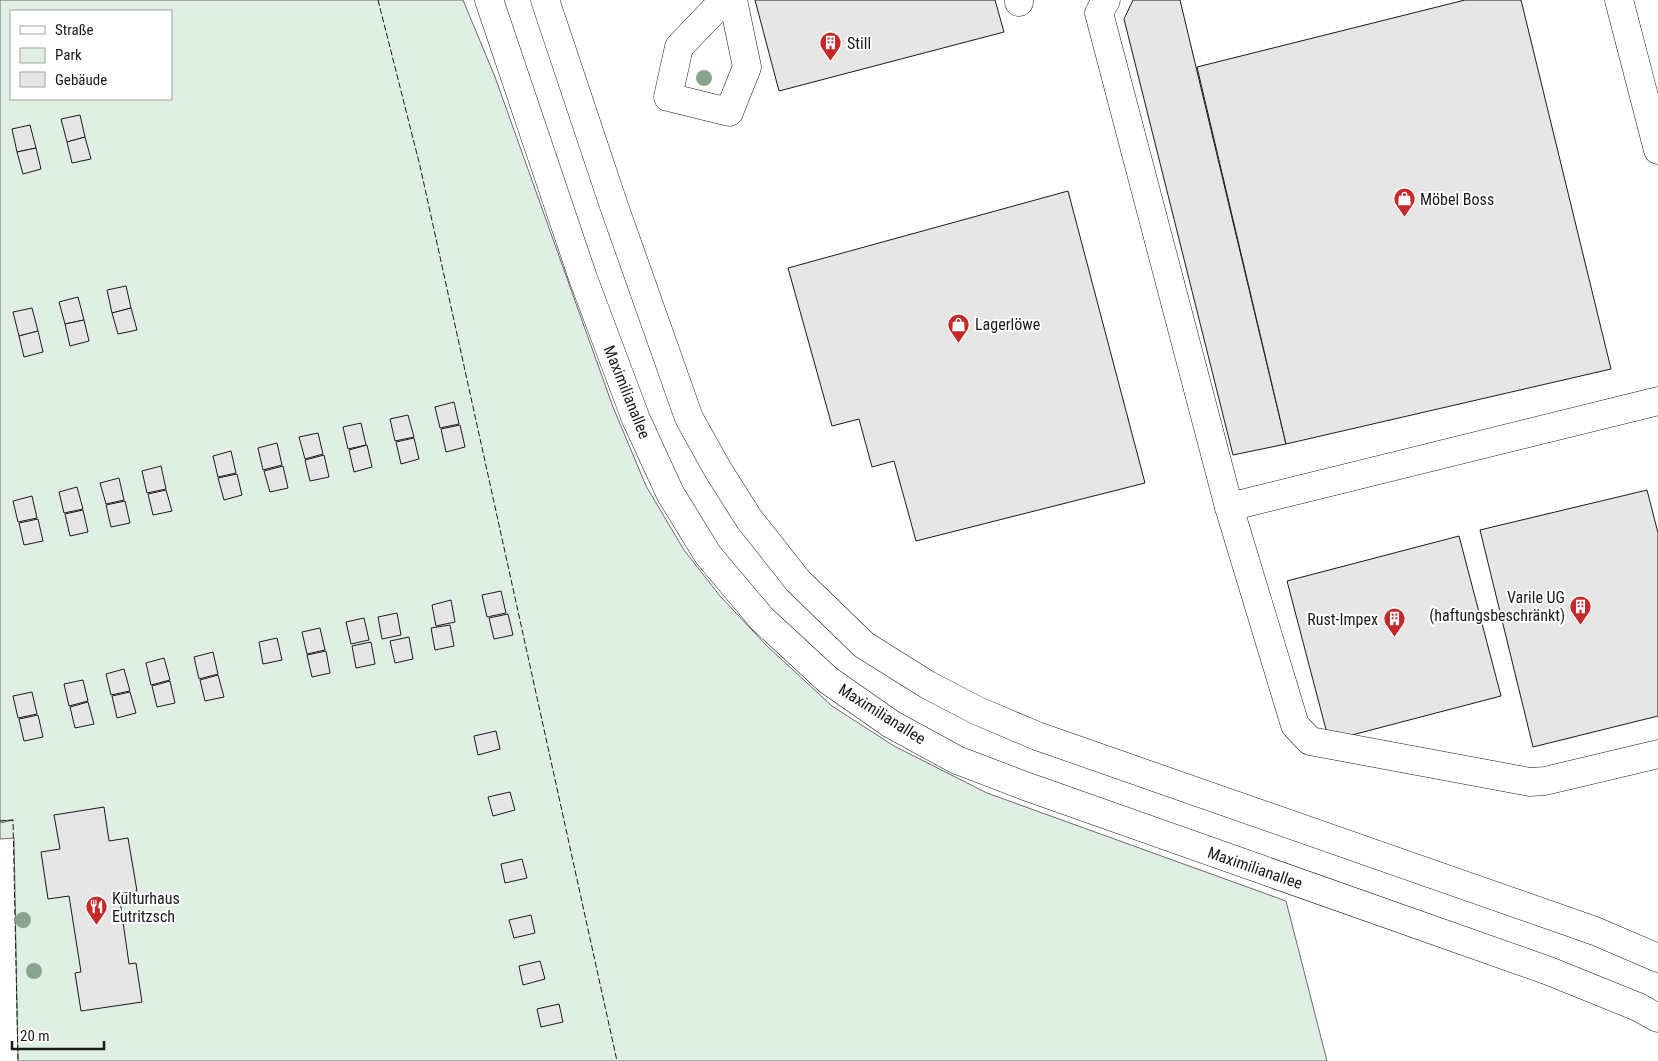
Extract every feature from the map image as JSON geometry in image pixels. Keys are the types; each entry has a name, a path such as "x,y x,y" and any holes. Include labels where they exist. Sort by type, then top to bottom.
{"main road":[{"name":"Maximilianallee","path":"489,0 586,287 636,419 670,493 708,555 762,619 828,680 890,724 957,760 1025,786 1549,971 1638,1007 1658,1018"},
{"path":"545,0 689,418 718,470 749,519 798,581 864,645 928,685 978,711 1037,736 1595,931 1658,958"},
{"path":"724,0 679,47 668,97 729,112 747,68 733,0"},
{"path":"1106,0 1099,13 1229,506 1294,725 1310,741 1530,782 1545,781 1658,754"},
{"path":"1619,0 1658,150"},
{"path":"1229,506 1658,401"}],"green space":[{"path":"0,0 463,0 495,77 613,407 646,486 684,550 720,596 766,645 832,706 894,746 987,793 1286,901 1327,1061 18,1061 14,838 0,839 0,823 13,820 0,821"}],"building":[{"name":"Still","path":"755,0 995,0 1004,32 779,91"},
{"path":"1133,0 1180,0 1286,444 1233,455 1124,19"},
{"name":"Möbel Boss","path":"1465,0 1521,0 1611,369 1286,444 1197,67"},
{"path":"80,115 85,137 67,142 61,119"},
{"path":"30,125 36,148 17,152 12,129"},
{"path":"85,137 91,159 72,163 67,142"},
{"path":"36,148 41,169 23,174 17,152"},
{"name":"Lagerlöwe","path":"1068,191 1145,483 916,541 894,461 872,467 859,419 832,426 788,268"},
{"path":"126,286 131,308 112,313 107,290"},
{"path":"78,297 84,320 65,324 59,302"},
{"path":"32,308 38,331 19,336 13,312"},
{"path":"131,308 137,330 118,334 112,313"},
{"path":"84,320 89,341 70,346 65,324"},
{"path":"38,331 43,352 24,357 19,336"},
{"path":"454,402 459,424 440,428 435,407"},
{"path":"408,415 414,437 395,441 390,419"},
{"path":"361,423 366,445 348,449 343,427"},
{"path":"460,425 465,447 446,452 441,429"},
{"path":"318,433 323,454 305,459 299,437"},
{"path":"414,438 419,459 401,464 396,442"},
{"path":"277,443 282,465 263,470 258,448"},
{"path":"367,445 372,467 354,472 349,450"},
{"path":"231,451 236,473 218,477 213,456"},
{"path":"324,455 329,477 310,481 305,460"},
{"path":"161,466 166,489 147,493 142,471"},
{"path":"283,466 288,488 270,492 264,471"},
{"path":"237,474 242,495 224,500 218,478"},
{"path":"119,478 124,500 106,504 100,483"},
{"path":"77,487 83,509 64,513 59,492"},
{"path":"166,490 172,511 153,515 148,494"},
{"name":"Varile UG (haftungsbeschränkt)","path":"1647,490 1658,533 1658,716 1533,747 1480,530"},
{"path":"32,496 37,518 18,522 13,501"},
{"path":"125,501 130,523 111,527 106,505"},
{"path":"83,510 88,532 70,536 65,514"},
{"path":"38,519 43,541 24,545 19,523"},
{"name":"Rust-Impex","path":"1459,536 1501,696 1329,741 1287,581"},
{"path":"501,591 506,613 487,617 482,595"},
{"path":"451,600 455,622 436,626 432,605"},
{"path":"397,613 401,635 382,639 378,617"},
{"path":"508,614 513,635 494,639 489,618"},
{"path":"364,618 369,640 351,644 346,622"},
{"path":"450,625 454,646 435,650 431,628"},
{"path":"320,628 325,650 307,654 302,632"},
{"path":"409,637 413,659 395,663 390,641"},
{"path":"277,638 282,660 263,664 259,642"},
{"path":"371,642 375,664 356,668 352,646"},
{"path":"326,651 330,673 312,677 307,655"},
{"path":"213,652 218,674 199,679 194,657"},
{"path":"164,658 170,680 151,685 146,663"},
{"path":"124,669 130,691 111,695 106,674"},
{"path":"218,675 224,697 205,701 200,680"},
{"path":"83,680 88,701 69,706 64,684"},
{"path":"170,681 175,703 157,707 152,686"},
{"path":"32,692 37,714 18,718 13,696"},
{"path":"130,692 136,713 117,718 112,696"},
{"path":"88,702 94,724 75,728 70,707"},
{"path":"38,715 43,737 24,741 19,719"},
{"path":"496,731 500,749 478,755 474,736"},
{"path":"510,792 515,810 493,816 488,797"},
{"path":"104,807 109,841 128,838 137,891 119,894 129,964 136,963 142,1002 81,1011 75,973 81,972 69,896 48,899 41,852 60,849 54,815"},
{"path":"522,859 527,878 505,883 501,864"},
{"path":"531,915 535,933 514,938 509,920"},
{"path":"540,961 545,979 523,985 519,966"},
{"path":"559,1004 563,1022 541,1027 537,1009"}],"fence":[{"path":"378,0 420,166 617,1061"},
{"path":"0,821 13,820 18,1061"}],"place":[{"name":"Still","path":"831,62"},
{"name":"Möbel Boss","path":"1404,218"},
{"name":"Lagerlöwe","path":"959,343"},
{"name":"Varile UG (haftungsbeschränkt)","path":"1581,625"},
{"name":"Rust-Impex","path":"1394,638"},
{"name":"Kulturhaus Eutritzsch","path":"96,926"}]}
